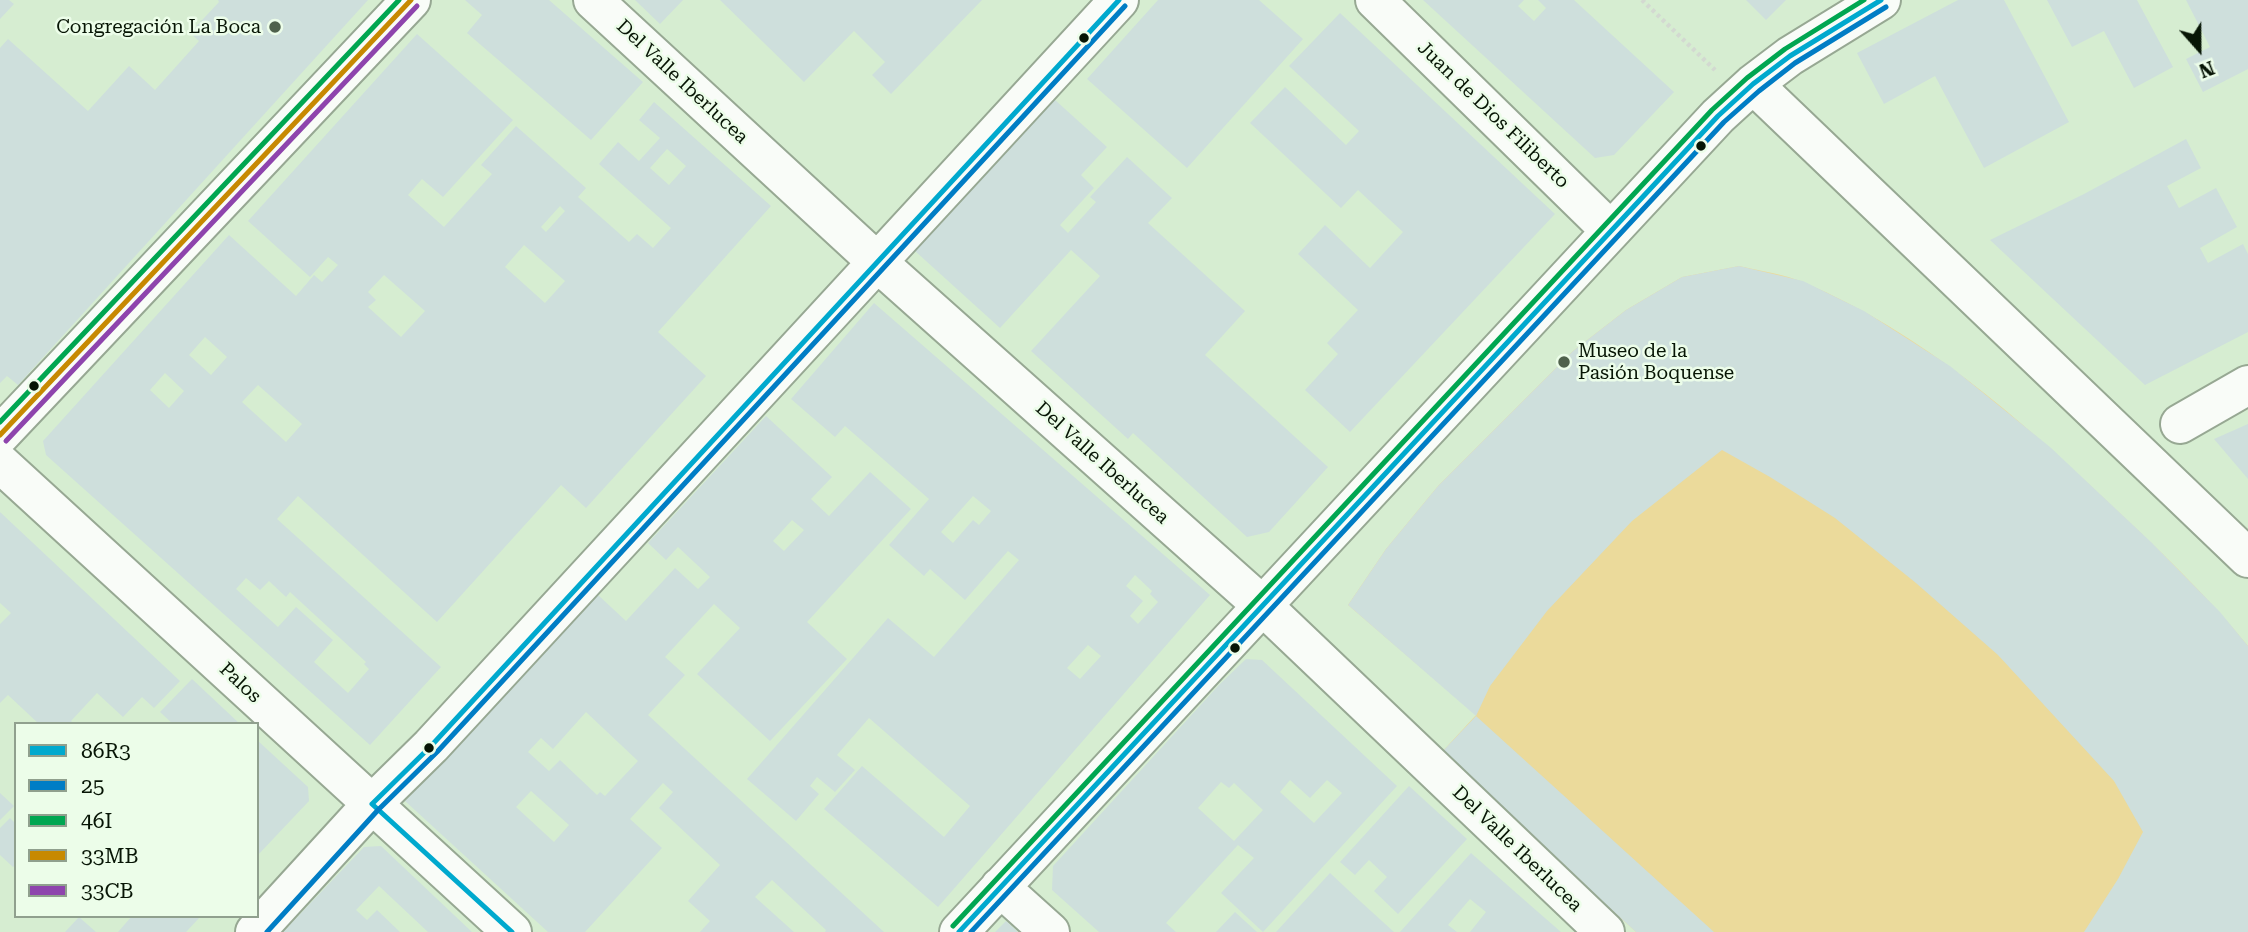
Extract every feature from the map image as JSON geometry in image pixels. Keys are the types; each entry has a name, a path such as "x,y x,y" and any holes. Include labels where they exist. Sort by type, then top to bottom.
{"street":[{"path":"0,435 411,0"},
{"name":"Del Valle Iberlucea","path":"593,0 876,261 1264,607 1605,932"},
{"path":"255,932 372,804 431,746 1119,0"},
{"name":"Juan de Dios Filiberto","path":"1375,0 1611,231"},
{"path":"959,932 1264,607 1694,140 1747,89 1790,56 1881,0"},
{"path":"1747,89 1796,123 2248,558"},
{"path":"2180,424 2248,384"},
{"name":"Palos","path":"0,463 512,932"},
{"path":"1000,887 1050,932"}],"path":[{"path":"1642,0 1747,89"}],"shaded area":[{"path":"1739,266 1797,280 1848,303 1928,351 1966,379 2074,470 2163,554 2248,646 2248,932 1636,932 1440,754 1476,715 1348,605 1386,549 1438,486 1573,351 1626,310 1682,277"}],"building":[{"path":"0,0 9,0 14,4 0,19"},
{"path":"218,0 368,0 18,385 7,376 0,383 0,48 8,39 88,111 129,66 155,90 199,41 190,33"},
{"path":"465,0 549,0 643,82 591,140 467,33 482,15"},
{"path":"635,0 683,0 660,24"},
{"path":"720,0 982,0 891,94 872,75 885,62 854,31 804,82"},
{"path":"1158,0 1259,0 1303,39 1187,168 1087,79"},
{"path":"1423,0 1524,0 1518,6 1534,21 1546,8 1538,0 1574,0 1674,92 1614,155 1595,158"},
{"path":"1746,0 1786,0 1766,20"},
{"path":"1958,0 2004,0 2069,122 1984,168 1935,76 1884,104 1857,53"},
{"path":"2047,0 2137,0 2173,67 2134,88 2104,31 2072,47"},
{"path":"2186,0 2248,0 2248,69 2203,92 2186,59 2210,47"},
{"path":"1340,13 1555,214 1350,432 1305,390 1338,354 1327,343 1358,310 1298,254 1325,225 1370,268 1403,232 1358,190 1341,208 1250,123 1285,87 1346,145 1359,131 1289,66"},
{"path":"417,34 513,120 443,197 422,179 408,195 444,227 492,174 481,165 516,126 586,188 578,197 629,242 637,234 653,248 671,228 599,164 618,142 639,161 660,138 639,120 654,102 771,206 658,332 706,376 586,508 561,485 437,622 298,496 277,519 441,667 370,745 46,455 43,441 229,235 296,296 314,275 322,282 338,265 328,257 310,277 248,221","holes":["667,149 686,166 669,185 650,168","560,206 565,211 546,232 541,227","524,245 565,281 545,303 505,267","384,275 425,311 401,337 368,307 376,300 368,292","205,337 227,357 211,375 189,355","165,373 184,391 169,408 150,390","258,385 302,424 286,442 242,402","246,578 260,590 269,581 286,597 290,592 366,662 364,664 369,669 348,693 314,662 333,640 296,607 278,627 236,589"]},
{"path":"1054,99 1107,147 1081,175 1094,188 1060,225 1068,233 1096,202 1090,197 1127,157 1172,198 1148,223 1245,311 1205,355 1328,467 1269,532 1247,537 1133,433 1128,439 1031,351 1100,276 1071,250 1000,328 915,251"},
{"path":"2186,139 2201,168 2167,186 2179,208 2216,188 2237,227 2200,248 2208,263 2243,244 2248,254 2248,332 2145,385 1990,240 2084,194"},
{"path":"1739,266 1803,281 1864,311 1950,366 2050,447 2151,542 2220,612 2248,646 2248,932 2084,932 2118,879 2143,832 2114,781 1998,655 1916,583 1835,518 1722,450 1632,521 1547,611 1490,686 1476,716 1348,605 1386,549 1438,486 1573,351 1626,310 1682,277"},
{"path":"874,303 1210,595 938,907 824,809 862,766 944,837 970,806 869,718 837,755 855,770 835,792 817,777 810,786 819,794 796,821 747,779 888,618 934,657 1019,560 1008,551 965,600 930,569 924,576 889,545 929,499 845,426 835,437 791,399","holes":["973,496 991,511 979,525 973,520 953,543 941,532","1135,575 1152,591 1150,594 1158,602 1138,624 1130,616 1143,601 1126,586","1088,645 1101,656 1080,679 1067,668"]},
{"path":"766,416 832,477 811,499 829,516 870,472 911,509 807,622 847,659 770,741 697,674 740,628 714,604 665,657 685,675 648,715 884,932 825,932 826,930 772,880 755,897 794,932 700,932 710,921 688,901 720,865 659,808 673,792 663,783 630,819 662,848 585,932 548,932 405,801 597,594 626,621 675,568 698,589 710,577 678,547 666,560 648,543","holes":["792,520 804,530 784,551 773,541","586,712 638,761 605,796 600,792 597,795 560,760 549,771 528,752 541,738 553,749","531,791 569,825 554,842 516,807"]},
{"path":"2248,424 2248,479 2214,439"},
{"path":"0,512 180,681 154,708 142,697 123,717 97,693 72,722 37,722 8,695 0,703 0,624 11,613 0,603"},
{"path":"1246,659 1262,660 1397,786 1263,932 1221,893 1254,858 1238,845 1166,923 1176,932 1099,932 1052,890 1053,866","holes":["1290,780 1310,798 1327,780 1342,793 1314,823 1280,792","1221,782 1229,788 1234,783 1263,810 1234,841 1198,808"]},
{"path":"192,679 238,722 171,722 160,712"},
{"path":"1476,716 1714,932 1636,932 1440,754"},
{"path":"259,742 308,787 309,801 259,854"},
{"path":"1409,786 1467,839 1398,914 1374,891 1387,877 1369,860 1355,875 1340,862"},
{"path":"0,793 14,806 0,820"},
{"path":"10,818 14,822 13,867 0,855 0,828"},
{"path":"381,846 472,932 428,932 379,886 356,910 367,920 377,910 400,932 283,932 364,847"},
{"path":"1471,853 1561,932 1470,932 1486,912 1470,899 1448,925 1457,932 1400,932"},
{"path":"1330,873 1361,902 1394,932 1276,932"},
{"path":"1235,912 1257,932 1216,932"},
{"path":"80,918 96,932 65,932"},
{"path":"130,918 199,918 186,932 118,932"},
{"path":"1006,921 1018,932 995,932"}],"transit line":[{"name":"46I","path":"0,422 399,0"},
{"name":"33MB","path":"0,435 411,0"},
{"name":"86R3","path":"512,932 372,804 431,746 1119,0"},
{"name":"46I","path":"953,926 1712,110 1747,78 1785,49 1864,0"},
{"name":"86R3","path":"959,932 1718,116 1753,84 1790,56 1881,0"},
{"name":"33CB","path":"6,441 417,6"},
{"name":"25","path":"267,932 378,810 437,752 1125,6"},
{"name":"25","path":"971,932 1724,122 1795,63 1886,7"}],"place":[{"name":"Congregación La Boca","path":"275,27"},
{"name":"Museo de la Pasión Boquense","path":"1564,362"}]}
